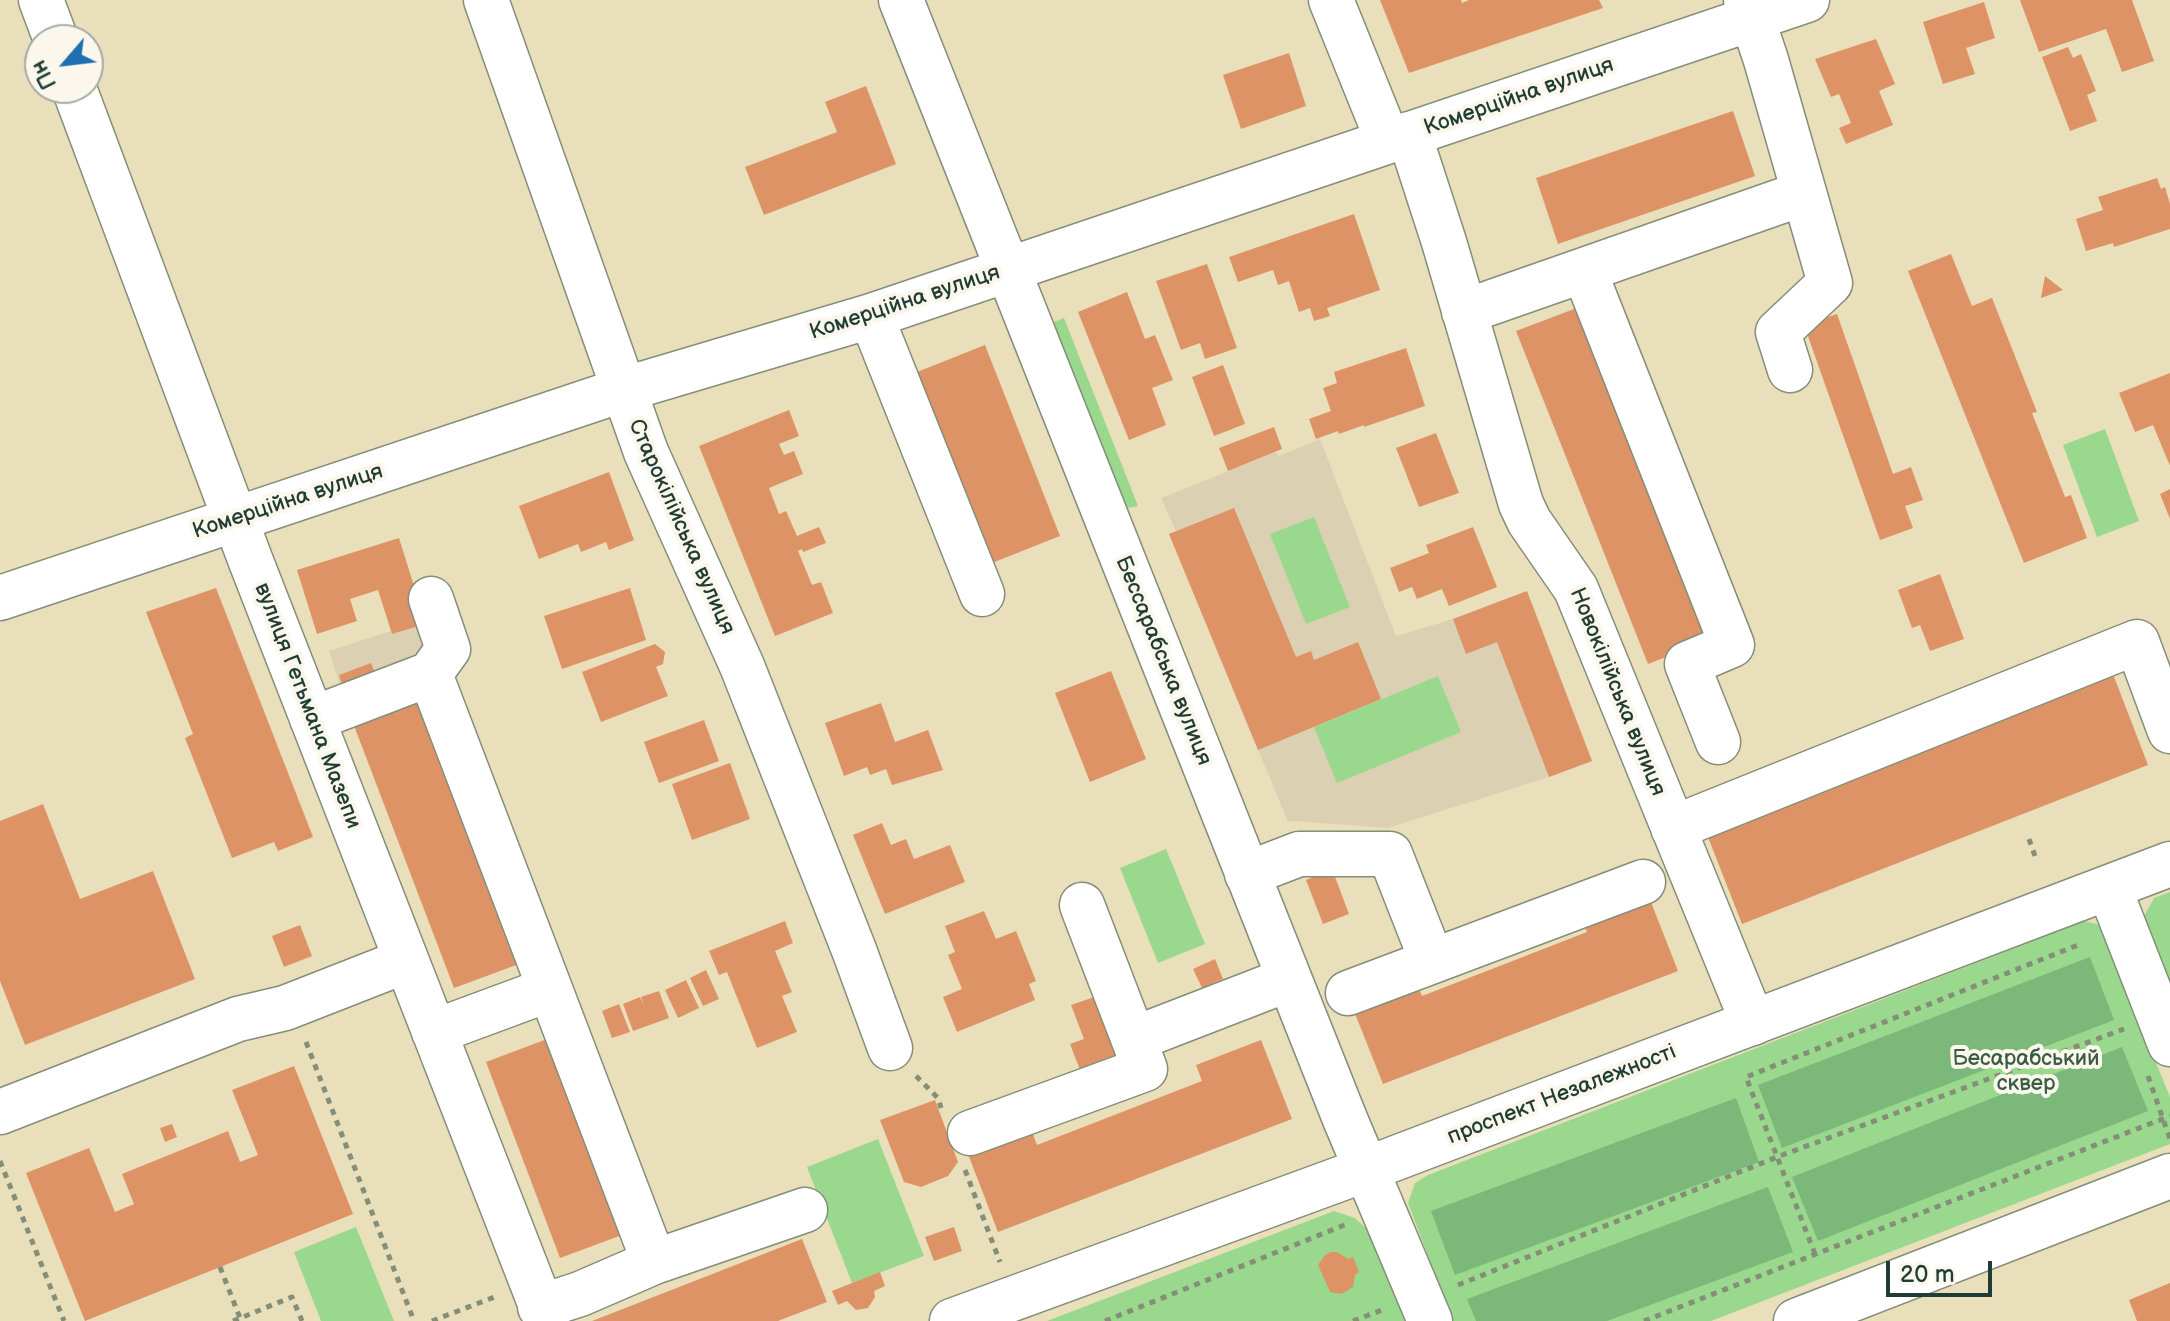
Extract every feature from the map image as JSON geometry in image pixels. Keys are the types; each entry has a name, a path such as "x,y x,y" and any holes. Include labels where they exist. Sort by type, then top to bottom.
{"street":[{"path":"41,0 50,24"},
{"name":"Старокілійська вулиця","path":"486,0 622,390 652,466 742,666 890,1048"},
{"name":"Бессарабська вулиця","path":"901,0 1247,874 1422,1306"},
{"name":"Новокілійська вулиця","path":"1331,0 1398,138 1464,312 1521,504 1529,521 1576,589 1753,1023"},
{"name":"Комерційна вулиця","path":"0,598 622,390 871,316 1398,138 1749,9 1807,0"},
{"path":"1749,9 1830,283 1778,332 1790,370"},
{"name":"вулиця Гетьмана Мазепи","path":"80,104 235,519 434,1032 529,1307"},
{"path":"1464,312 1804,193"},
{"path":"1584,270 1732,645 1687,664 1718,742"},
{"path":"871,316 982,594"},
{"path":"312,719 430,674 448,649 431,599"},
{"path":"1673,828 2137,642 2170,731"},
{"path":"430,674 654,1262"},
{"path":"1247,874 1334,839 1390,854 1432,961"},
{"name":"проспект Незалежності","path":"952,1321 1367,1169 2170,864"},
{"path":"1348,993 1643,882"},
{"path":"2109,888 2170,1044"},
{"path":"970,1133 1145,1069 1082,905"},
{"path":"0,1112 238,1019 285,1008 405,961"},
{"path":"1134,1039 1289,979"},
{"path":"434,1032 550,989"},
{"path":"1796,1321 2170,1176"},
{"path":"529,1307 580,1294 654,1262 805,1210"}],"path":[{"path":"2029,839 2036,859"},
{"path":"1815,1254 1746,1077 2083,943"},
{"path":"1353,1321 1422,1306 1777,1157 2130,1027"},
{"path":"303,1034 414,1321"},
{"path":"1644,1321 2167,1117 2170,1139"},
{"path":"0,1161 64,1321"},
{"path":"1105,1321 1349,1223"},
{"path":"220,1267 240,1318"},
{"path":"233,1321 292,1297 302,1321"},
{"path":"432,1321 529,1307"}],"shaded area":[{"path":"1320,439 1396,636 1453,619 1527,591 1592,761 1388,828 1288,822 1169,534 1176,531 1161,498 1276,452 1279,456"},
{"path":"426,624 433,652 341,688 329,651 391,631 393,634"}],"green space":[{"path":"1064,318 1138,506 1122,509 1046,325"},
{"path":"2105,429 2139,521 2097,537 2063,445"},
{"path":"1314,517 1350,607 1306,624 1270,534"},
{"path":"1438,676 1461,732 1337,783 1314,727"},
{"path":"1166,849 1205,944 1158,963 1120,868"},
{"path":"2170,892 2170,996 2143,918 2154,898"},
{"name":"Бесарабський сквер","path":"2085,921 2100,925 2170,1097 2170,1144 1711,1321 1453,1321 1408,1203 1415,1183 1428,1175"},
{"path":"2090,957 2114,1020 1782,1148 1758,1085"},
{"path":"2122,1047 2148,1111 1818,1241 1792,1177"},
{"path":"1736,1098 1759,1162 1455,1275 1431,1211"},
{"path":"878,1139 924,1256 852,1283 807,1167"},
{"path":"1768,1187 1793,1252 1607,1321 1476,1321 1467,1299"},
{"path":"1334,1211 1355,1218 1370,1232 1405,1321 1047,1321"},
{"path":"356,1227 394,1321 321,1321 294,1252"}],"building":[{"path":"1380,0 1461,0 1462,3 1469,0 1599,0 1603,8 1409,73"},
{"path":"2020,0 2132,0 2154,61 2122,72 2106,29 2039,52"},
{"path":"1984,2 1995,38 1966,48 1975,74 1943,84 1923,22"},
{"path":"1876,39 1895,84 1879,91 1893,125 1846,144 1839,128 1851,123 1839,94 1831,97 1815,59"},
{"path":"2068,47 2073,58 2081,54 2096,91 2087,95 2097,121 2070,131 2042,57"},
{"path":"1289,53 1306,106 1241,129 1223,75"},
{"path":"866,86 896,164 764,215 745,167 837,132 825,102"},
{"path":"1733,111 1755,176 1558,244 1536,178"},
{"path":"2157,178 2161,189 2165,187 2170,204 2170,229 2114,247 2113,243 2086,251 2076,219 2103,210 2098,197"},
{"path":"1354,214 1380,290 1327,308 1330,316 1314,321 1310,308 1299,312 1289,281 1278,285 1273,270 1238,282 1229,257"},
{"path":"1951,254 1972,306 1992,298 2037,412 2032,413 2065,497 2071,495 2087,538 2024,563 1908,271"},
{"path":"1207,264 1237,348 1205,359 1200,343 1181,350 1156,281"},
{"path":"2045,276 2063,290 2041,298"},
{"path":"1127,292 1145,339 1155,335 1173,380 1152,388 1166,425 1129,440 1078,312"},
{"path":"1582,306 1714,638 1648,664 1516,331"},
{"path":"1837,314 1893,474 1911,467 1923,500 1905,506 1913,528 1880,540 1804,325"},
{"path":"985,345 1060,536 992,563 917,372"},
{"path":"1406,348 1425,406 1364,427 1339,434 1338,431 1316,439 1309,419 1331,411 1323,388 1337,383 1334,372"},
{"path":"1223,365 1245,424 1214,436 1192,377"},
{"path":"2170,373 2170,466 2153,425 2135,432 2119,393"},
{"path":"789,410 799,436 779,444 784,455 794,451 803,474 769,488 779,514 786,511 797,536 819,527 826,543 798,551 812,585 821,582 833,613 775,636 699,446"},
{"path":"1274,427 1282,449 1228,471 1219,448"},
{"path":"1436,433 1459,493 1419,507 1396,448"},
{"path":"609,472 634,540 609,550 606,542 581,552 578,544 539,559 519,506"},
{"path":"2170,489 2170,519 2160,494"},
{"path":"1234,508 1296,657 1311,651 1314,660 1358,642 1381,699 1258,750 1169,534"},
{"path":"1473,527 1497,587 1449,606 1442,589 1417,599 1412,587 1399,592 1390,568 1429,553 1426,545"},
{"path":"399,538 426,624 392,634 378,590 350,599 357,621 317,634 297,570"},
{"path":"1940,574 1964,639 1930,651 1920,625 1912,628 1898,590"},
{"path":"216,588 313,837 278,851 274,842 232,858 185,738 193,734 146,612"},
{"path":"630,588 646,640 562,669 544,616"},
{"path":"1527,591 1592,761 1549,777 1497,642 1466,654 1453,619"},
{"path":"655,644 665,652 663,664 656,667 668,696 601,722 582,672"},
{"path":"371,663 376,675 343,688 339,675"},
{"path":"1111,671 1146,759 1090,782 1055,693"},
{"path":"2113,674 2148,765 1742,924 1706,832"},
{"path":"418,698 519,964 454,988 353,723"},
{"path":"881,703 895,742 928,730 943,770 892,785 886,769 870,775 867,767 844,776 825,723"},
{"path":"704,720 719,761 659,783 644,742"},
{"path":"730,763 750,819 692,840 672,784"},
{"path":"43,804 80,899 153,871 195,979 25,1045 0,981 0,821"},
{"path":"882,823 891,845 906,839 914,859 950,845 965,882 885,914 853,835"},
{"path":"1332,869 1349,914 1323,924 1306,880"},
{"path":"1647,892 1678,971 1383,1084 1352,1006 1416,981 1422,996 1510,962 1587,932 1581,917"},
{"path":"984,911 996,939 1016,931 1036,981 1029,984 1035,1000 957,1032 943,997 962,989 948,955 955,952 945,926"},
{"path":"785,921 793,943 775,951 792,992 782,996 797,1032 757,1048 727,972 719,975 709,951"},
{"path":"300,925 312,956 284,967 272,936"},
{"path":"1215,959 1223,979 1202,988 1193,969"},
{"path":"706,970 719,999 703,1006 690,978"},
{"path":"686,980 699,1008 678,1018 665,990"},
{"path":"659,991 669,1018 633,1031 623,1004 640,997 644,1006 641,997"},
{"path":"1100,995 1123,1060 1082,1075 1070,1044 1084,1039 1071,1005"},
{"path":"619,1004 630,1032 612,1038 602,1011"},
{"path":"547,1039 622,1235 560,1258 486,1062"},
{"path":"1261,1040 1292,1119 998,1232 968,1154 1031,1129 1037,1145 1202,1081 1196,1065"},
{"path":"294,1066 353,1214 85,1321 26,1173 89,1148 115,1212 134,1204 122,1174 228,1131 240,1162 258,1155 232,1090"},
{"path":"935,1100 958,1162 948,1176 921,1187 904,1182 880,1120"},
{"path":"172,1124 177,1137 165,1142 160,1128"},
{"path":"954,1227 962,1251 934,1261 925,1237"},
{"path":"802,1239 827,1302 778,1321 592,1321"},
{"path":"1331,1252 1348,1259 1353,1257 1359,1272 1355,1275 1353,1287 1342,1294 1330,1292 1318,1265"},
{"path":"880,1272 885,1286 874,1291 875,1297 868,1308 856,1310 847,1301 838,1305 832,1291"},
{"path":"2170,1283 2170,1321 2137,1321 2129,1300"}]}
